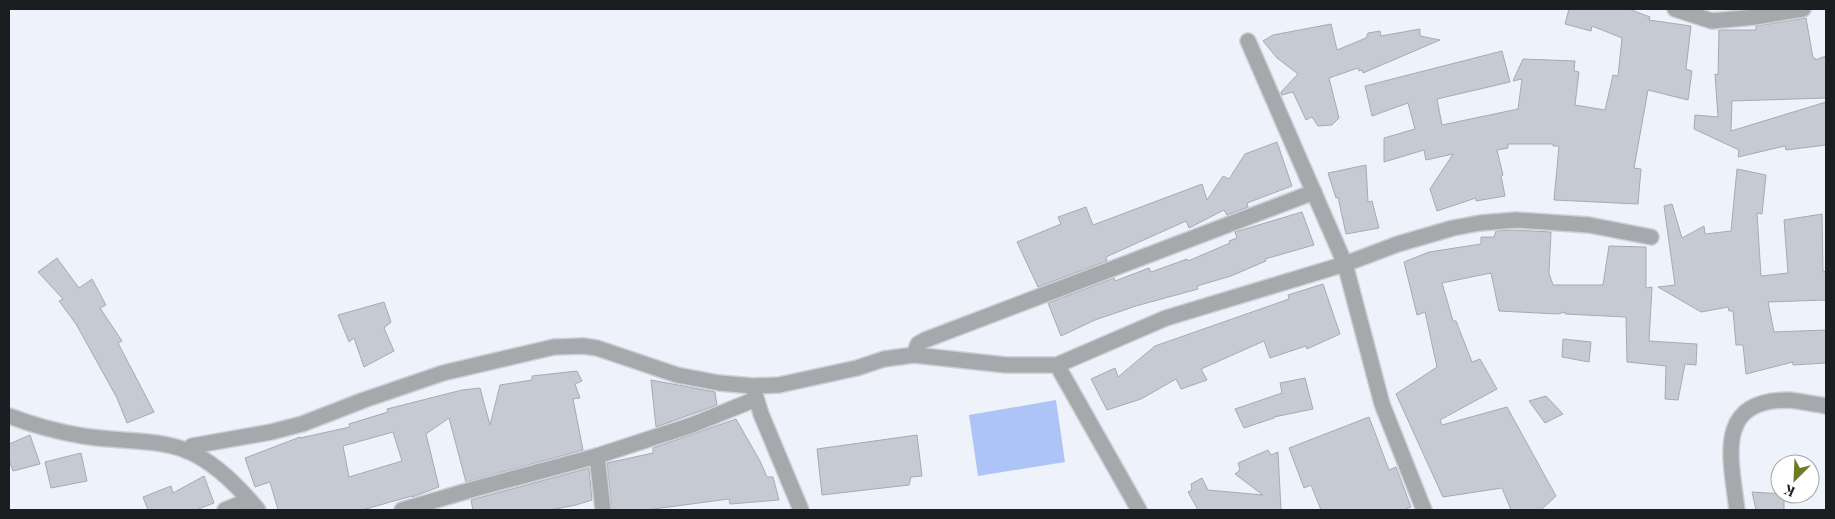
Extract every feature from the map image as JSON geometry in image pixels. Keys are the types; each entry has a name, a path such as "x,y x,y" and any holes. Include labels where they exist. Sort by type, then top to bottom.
{"street":[{"path":"1674,9 1712,20 1755,17 1803,9"},
{"path":"1248,41 1345,264 1382,404 1424,510"},
{"path":"914,355 918,344 925,340 1314,192"},
{"path":"402,510 597,456 692,425 755,393 779,385 856,368 884,358 931,355 1006,365 1057,365 1166,318 1345,264 1398,244 1453,228 1480,223 1516,220 1589,224 1651,237"},
{"path":"187,451 192,446 270,432 302,424 443,373 568,345 597,348 677,375 719,383 755,393"},
{"path":"1057,365 1139,510"},
{"path":"755,393 801,510"},
{"path":"1737,510 1730,442 1741,415 1756,404 1788,400 1826,406"},
{"path":"9,416 41,427 83,436 157,443 187,451 214,466 254,505"},
{"path":"597,456 603,510"},
{"path":"225,510 254,505"}],"shaded area":[{"path":"1056,400 1065,462 978,476 969,415"}],"building":[{"path":"1569,9 1629,9 1650,17 1649,20 1691,26 1686,69 1692,71 1688,100 1648,90 1634,168 1641,169 1638,204 1554,200 1559,146 1553,146 1553,144 1508,144 1508,148 1497,150 1503,175 1501,176 1505,196 1476,201 1476,198 1437,211 1430,189 1453,154 1426,160 1424,150 1384,162 1384,138 1415,129 1408,103 1372,116 1365,86 1502,51 1510,82 1437,99 1442,125 1518,109 1522,79 1513,81 1523,59 1575,61 1574,71 1579,72 1575,105 1605,110 1613,75 1618,76 1622,38 1592,26 1591,31 1565,24"},
{"path":"1806,18 1813,58 1815,60 1826,56 1826,98 1732,101 1731,131 1826,102 1826,145 1786,150 1785,146 1738,157 1739,150 1694,129 1695,115 1718,117 1715,74 1718,75 1719,30 1756,30 1756,26"},
{"path":"1331,24 1337,50 1366,38 1368,33 1380,31 1381,36 1420,29 1420,36 1440,40 1363,73 1358,68 1329,78 1339,118 1332,125 1318,126 1312,117 1306,120 1293,92 1282,95 1281,92 1298,74 1277,58 1263,41 1273,35"},
{"path":"1277,142 1292,186 1247,203 1248,207 1227,215 1224,210 1189,228 1186,221 1106,257 1107,261 1038,287 1017,242 1061,224 1058,217 1086,207 1093,225 1202,184 1207,200 1223,176 1229,179 1245,154"},
{"path":"1366,165 1368,202 1372,201 1379,228 1346,234 1338,197 1336,198 1328,173"},
{"path":"1737,169 1766,175 1762,214 1757,213 1761,276 1788,273 1784,220 1822,214 1823,272 1826,271 1826,300 1768,302 1774,332 1826,330 1826,363 1793,365 1793,362 1746,374 1743,345 1736,345 1733,311 1729,311 1728,307 1701,312 1658,287 1675,285 1664,206 1672,204 1682,238 1704,226 1705,234 1731,231"},
{"path":"1302,212 1314,245 1265,259 1266,261 1231,276 1197,286 1198,289 1136,306 1095,320 1061,336 1048,303 1114,278 1115,281 1149,268 1151,272 1187,259 1188,261 1230,243 1229,241 1237,238 1235,232"},
{"path":"1496,231 1551,232 1549,273 1553,285 1603,285 1609,246 1646,247 1646,288 1652,287 1649,341 1697,344 1696,365 1685,364 1678,400 1665,399 1666,366 1627,362 1626,317 1565,314 1565,312 1558,314 1499,311 1491,273 1442,283 1453,321 1456,321 1472,362 1480,359 1497,389 1440,420 1442,425 1507,407 1556,496 1541,510 1511,510 1502,488 1443,497 1396,394 1437,367 1425,312 1417,315 1404,262 1429,252 1481,244 1481,237 1494,237"},
{"path":"57,258 79,288 92,279 106,305 100,308 122,341 118,343 154,412 127,423 117,398 76,324 59,301 63,299 38,272"},
{"path":"1323,284 1340,334 1307,349 1306,346 1270,358 1264,341 1201,369 1207,380 1181,389 1176,379 1141,399 1107,410 1091,379 1115,368 1118,377 1155,346 1289,299 1288,295"},
{"path":"384,302 391,322 384,328 394,351 364,367 354,338 349,342 338,315"},
{"path":"1563,339 1591,342 1589,362 1562,357"},
{"path":"577,371 582,381 575,384 580,398 573,399 583,450 466,482 449,418 426,434 439,487 412,497 362,510 278,510 270,482 255,487 245,458 300,437 350,427 349,424 388,412 387,409 462,390 480,388 490,425 500,385 532,380 532,376","holes":["393,432 402,461 349,477 343,446"]},
{"path":"1305,378 1313,409 1274,417 1244,428 1235,409 1282,393 1280,383"},
{"path":"651,380 715,392 717,405 656,427"},
{"path":"1546,396 1563,414 1545,423 1529,401"},
{"path":"1369,417 1389,470 1396,467 1411,507 1403,510 1321,510 1311,485 1304,488 1289,448"},
{"path":"736,419 767,477 773,477 779,500 730,504 729,499 646,510 612,510 607,463 653,453 653,448"},
{"path":"30,435 40,464 13,471 9,460 9,444"},
{"path":"917,435 922,476 911,477 909,485 822,495 817,449"},
{"path":"1268,450 1271,455 1278,452 1281,510 1198,510 1188,492 1192,490 1191,484 1202,478 1208,490 1263,495 1235,474 1240,470 1238,463"},
{"path":"81,453 87,481 51,488 45,462"},
{"path":"589,468 592,500 550,510 473,510 471,500"},
{"path":"204,476 214,503 196,510 148,510 143,497 171,486 173,493"},
{"path":"1752,492 1770,493 1770,504 1784,504 1784,510 1756,510"}]}
